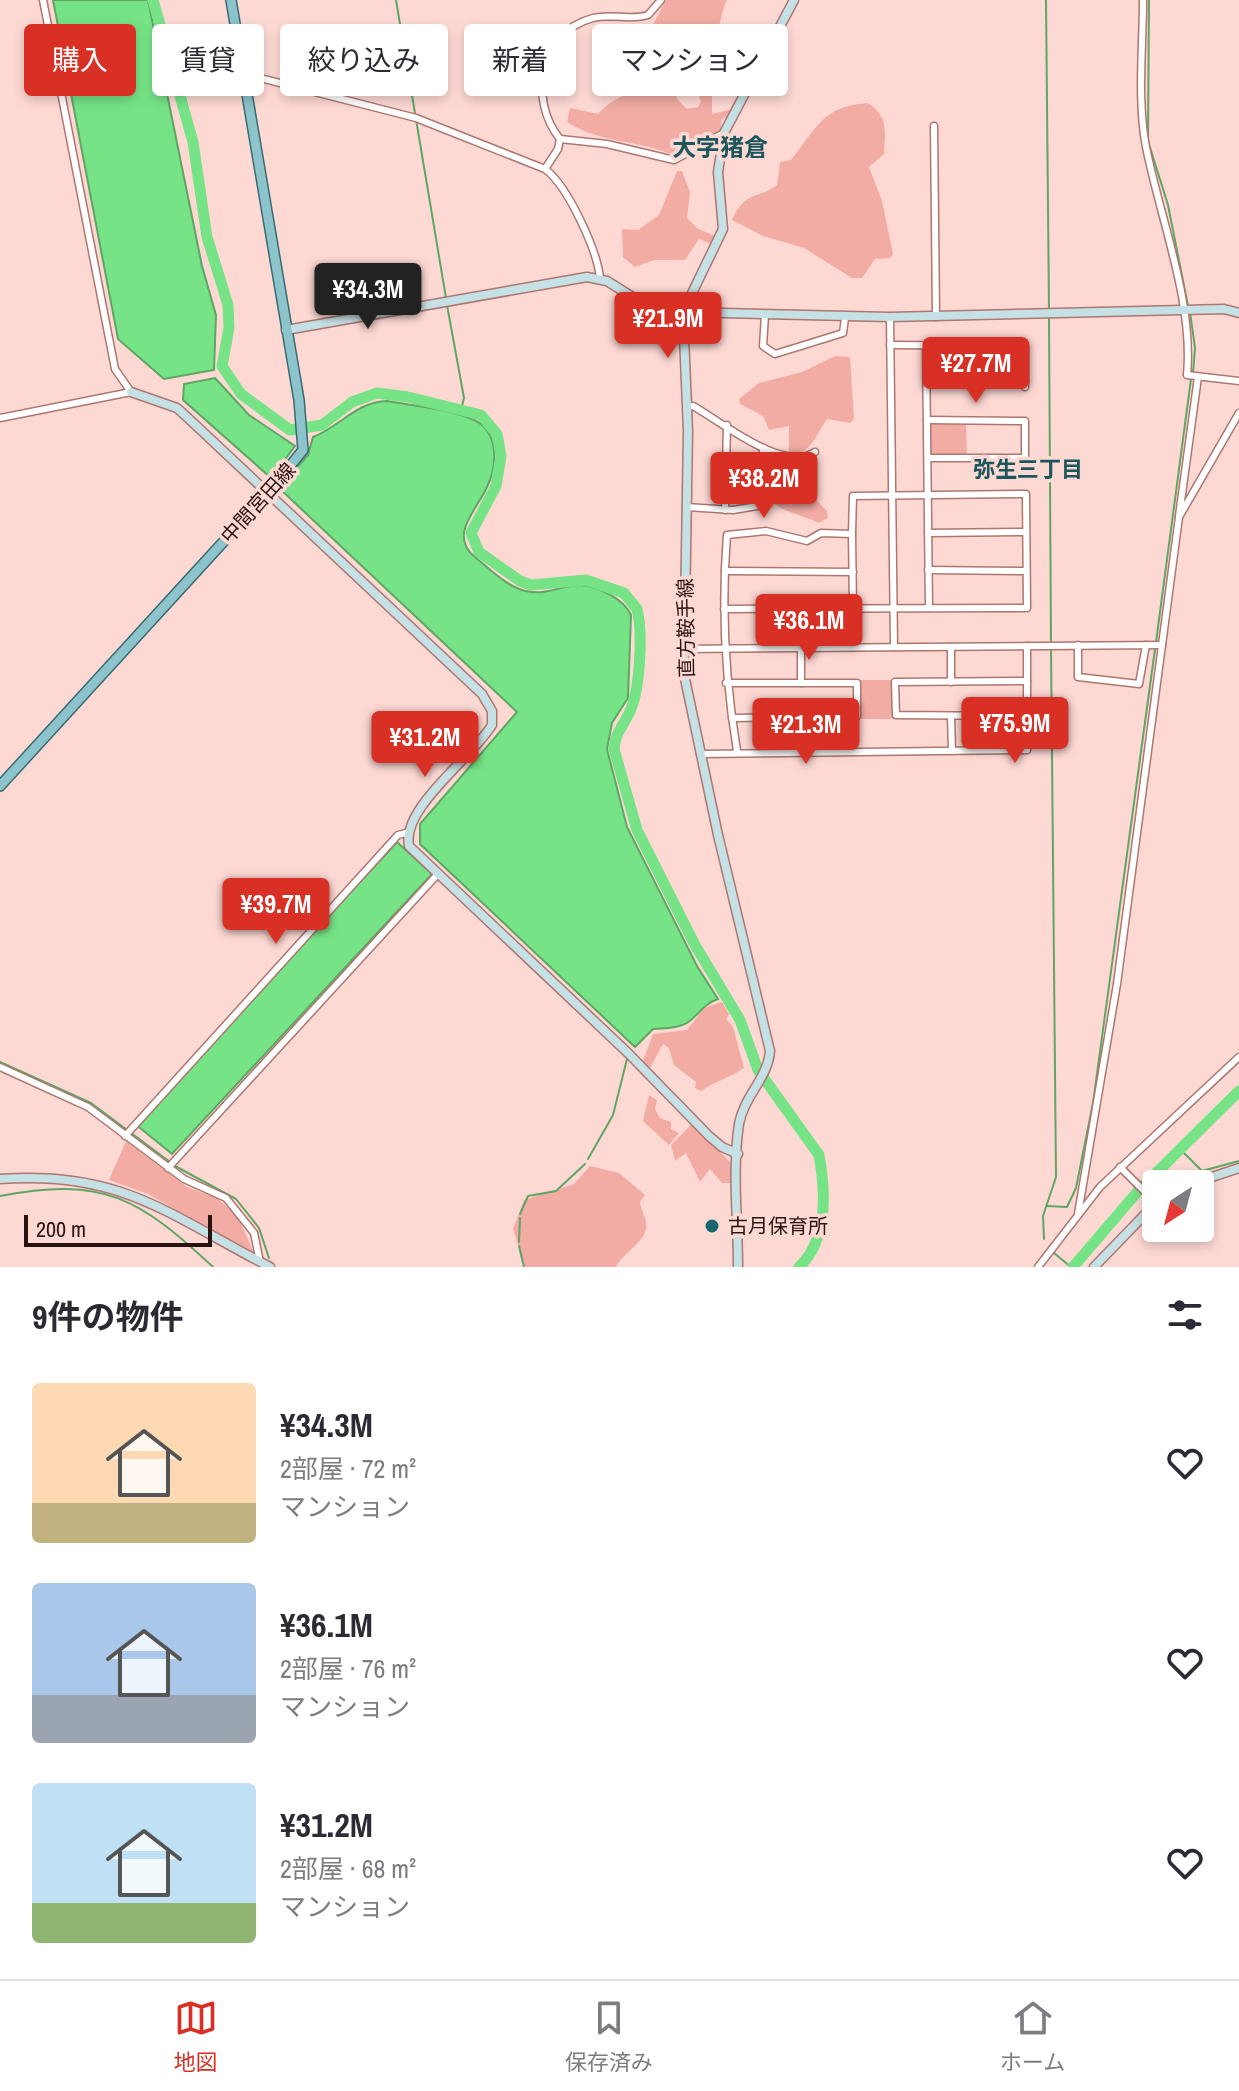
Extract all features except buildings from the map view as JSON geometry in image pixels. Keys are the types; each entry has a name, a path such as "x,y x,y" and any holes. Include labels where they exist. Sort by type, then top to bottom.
{"main road":[{"name":"中間宮田線","path":"231,0 236,24"},
{"name":"中間宮田線","path":"0,786 297,460 304,440 299,400 249,96"}],"street":[{"path":"43,0 115,369 131,392"},
{"path":"545,169 558,149 560,139 546,119 540,88 545,65 556,42 570,28 595,17 648,15 661,0"},
{"name":"直方鞍手線","path":"738,1267 738,1154 743,1110 766,1071 770,1051 700,754 682,649 687,407 683,312 723,229 718,172 724,133 794,0"},
{"path":"1143,0 1145,144 1161,199 1190,345 1187,375 1239,381"},
{"path":"264,79 414,117 545,169 560,183 598,263 600,278"},
{"path":"934,126 936,317"},
{"path":"560,139 607,144 674,160 724,133"},
{"path":"286,330 587,277 600,278 647,306 683,312 845,318 1224,309 1239,313"},
{"path":"765,315 763,346 775,354 843,333 845,318"},
{"path":"890,317 894,647"},
{"path":"890,345 1025,346 1025,385 927,382"},
{"path":"926,346 929,608"},
{"path":"1078,1214 1117,984 1198,377"},
{"path":"0,418 131,392 177,408 490,705 492,725 484,738 414,815 406,833 409,846 628,1053 709,1136 722,1147 738,1154"},
{"path":"687,407 693,406 764,448 789,459 815,452"},
{"path":"1179,517 1239,413"},
{"path":"927,420 1025,421 1025,458 928,458"},
{"path":"725,510 727,425"},
{"path":"1229,430 1239,432"},
{"path":"686,507 725,510 763,505 756,474 764,448"},
{"path":"724,609 1027,608 1026,494 853,496 853,608"},
{"path":"737,751 724,649 727,535 766,531 807,541 821,533 852,534"},
{"path":"928,533 1026,532"},
{"path":"928,570 1026,571"},
{"path":"725,571 853,572"},
{"path":"1078,645 1078,677 1139,684 1146,645"},
{"path":"682,649 1162,645"},
{"path":"700,754 737,751 1027,750 1027,646"},
{"path":"801,647 801,683"},
{"path":"951,647 951,682"},
{"path":"1027,681 895,682 896,715 1027,716"},
{"path":"726,683 857,683 857,716 732,718"},
{"path":"951,716 952,751"},
{"path":"800,717 801,751"},
{"path":"125,1136 398,835 406,833"},
{"path":"168,1168 437,875"},
{"path":"1038,1267 1078,1214 1121,1168 1239,1057"},
{"path":"0,1067 88,1107 168,1168 226,1198 254,1233 260,1262"},
{"path":"1121,1168 1142,1188"},
{"path":"1214,1176 1239,1168"},
{"path":"0,1179 70,1179 128,1191 270,1267"},
{"path":"1094,1267 1142,1214"}],"shaded area":[{"path":"53,0 148,0 153,24 152,96 167,96 202,266 216,315 214,370 164,379 118,339 71,96 136,96 136,24 58,24"},
{"path":"666,0 727,0 719,24 654,24"},
{"path":"622,96 676,96 687,109 698,107 699,96 712,96 712,114 733,109 729,116 722,119 720,130 673,155 594,135 567,122 570,108 598,114"},
{"path":"868,103 880,114 884,126 884,154 869,167 882,201 893,254 890,258 875,259 862,278 852,278 804,248 763,236 732,220 747,200 777,185 780,162 791,160 830,114"},
{"path":"677,171 682,171 690,192 687,218 698,229 716,236 713,245 699,239 685,260 654,260 635,267 623,257 622,229 638,230 659,215"},
{"path":"835,356 850,357 854,419 850,423 827,419 808,447 789,456 789,426 769,430 763,416 740,404 739,399 759,383 802,372"},
{"path":"215,378 249,415 295,446 271,478 183,400 184,384"},
{"path":"387,401 462,415 481,424 492,439 494,458 491,478 464,531 467,549 475,557 519,589 540,592 573,585 587,586 617,599 631,615 628,698 612,723 607,749 627,827 697,966 718,999 683,1025 653,1029 635,1047 420,844 420,824 517,712 279,488 308,455 313,437 357,410"},
{"path":"931,423 966,423 967,454 931,454"},
{"path":"768,461 789,472 805,468 803,486 827,511 828,518 819,523 774,503 757,471"},
{"path":"861,680 892,680 892,719 861,719"},
{"path":"397,842 432,874 172,1154 135,1124"},
{"path":"722,1002 729,1014 726,1019 733,1027 744,1068 701,1091 695,1088 696,1082 674,1065 669,1048 663,1044 650,1068 643,1061 653,1034 687,1030 704,1008"},
{"path":"649,1095 657,1100 655,1109 660,1118 671,1122 671,1129 679,1133 669,1145 643,1121"},
{"path":"692,1124 732,1164 733,1183 722,1183 710,1169 700,1182 686,1153 675,1161 671,1145"},
{"path":"126,1141 187,1187 217,1198 238,1217 254,1253 148,1194 109,1180"},
{"path":"590,1166 619,1173 645,1195 640,1202 646,1222 644,1235 616,1267 525,1267 513,1229 524,1200 574,1184"}],"waterway":[{"path":"153,0 193,142 207,237 228,305 229,328 222,366 241,394 290,430 322,425 352,402 377,393 408,397 481,415 497,434 501,456 496,486 471,533 479,552 520,581 531,585 586,580 624,593 637,609 640,645 637,687 614,749 637,830 695,945 740,1020 758,1070 819,1155 823,1185 820,1230 799,1267"},
{"path":"396,0 446,298"},
{"path":"1046,0 1049,311"},
{"path":"1149,0 1148,141 1168,205 1188,306"},
{"path":"447,305 464,398 461,410"},
{"path":"1190,312 1195,348 1193,373"},
{"path":"1049,317 1051,643"},
{"path":"1156,642 1191,379"},
{"path":"1044,1239 1043,1216 1056,1177 1051,649"},
{"path":"1047,1206 1067,1207 1076,1188 1093,1103 1155,649"},
{"path":"588,1159 613,1115 627,1059"},
{"path":"0,1062 91,1103 170,1162"},
{"path":"1073,1267 1139,1190 1239,1091"},
{"path":"1180,1149 1202,1171 1239,1161"},
{"path":"520,1214 528,1196 556,1191 585,1164"},
{"path":"175,1166 236,1199 259,1228 269,1258"},
{"path":"0,1196 66,1189 93,1191 117,1198 163,1224 213,1267"},
{"path":"519,1242 520,1218"},
{"path":"519,1246 524,1267"},
{"path":"1054,1253 1071,1267"}],"place":[{"name":"古月保育所","path":"712,1226"}],"district":[{"name":"大字猪倉","path":"720,148"},
{"name":"弥生三丁目","path":"1028,469"}]}
